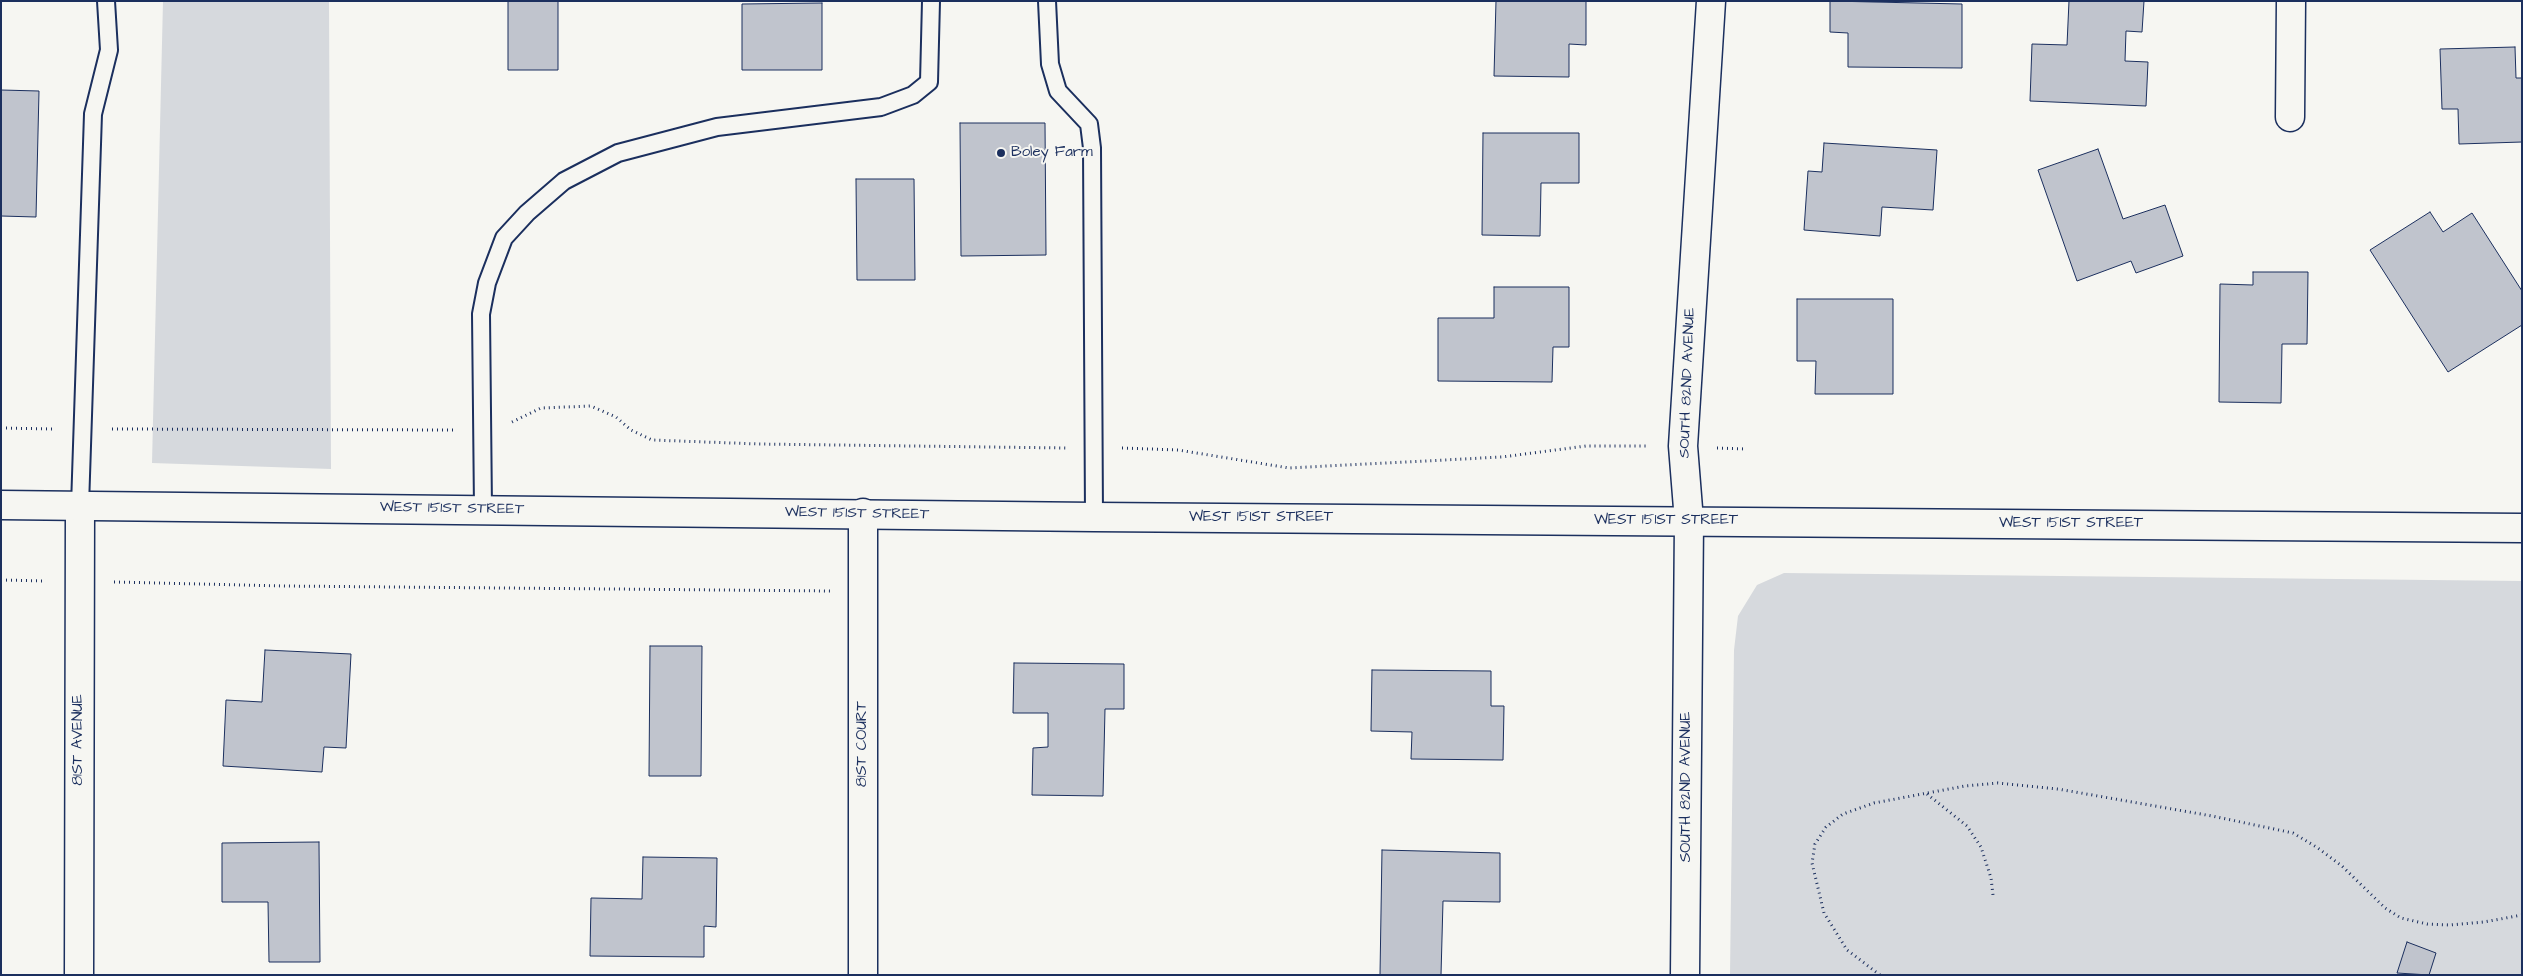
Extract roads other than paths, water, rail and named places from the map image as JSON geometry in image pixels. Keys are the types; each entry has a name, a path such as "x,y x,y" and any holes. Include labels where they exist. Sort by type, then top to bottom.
{"street":[{"name":"SOUTH 82ND AVENUE","path":"1685,975 1689,521 1683,446 1711,1"},
{"path":"2290,117 2291,1"},
{"name":"WEST 151ST STREET","path":"1,505 1094,517 2522,528"},
{"name":"81ST AVENUE","path":"79,975 80,506"},
{"name":"81ST COURT","path":"863,513 863,975"}],"lane":[{"path":"80,506 93,114 110,50 106,1"},
{"path":"483,509 482,314 488,283 504,238 527,213 564,181 618,153 717,127 881,107 913,95 929,82 931,1"},
{"path":"1047,1 1050,64 1058,91 1089,124 1092,148 1094,517"}],"place":[{"name":"Boley Farm","path":"1001,153"}]}
